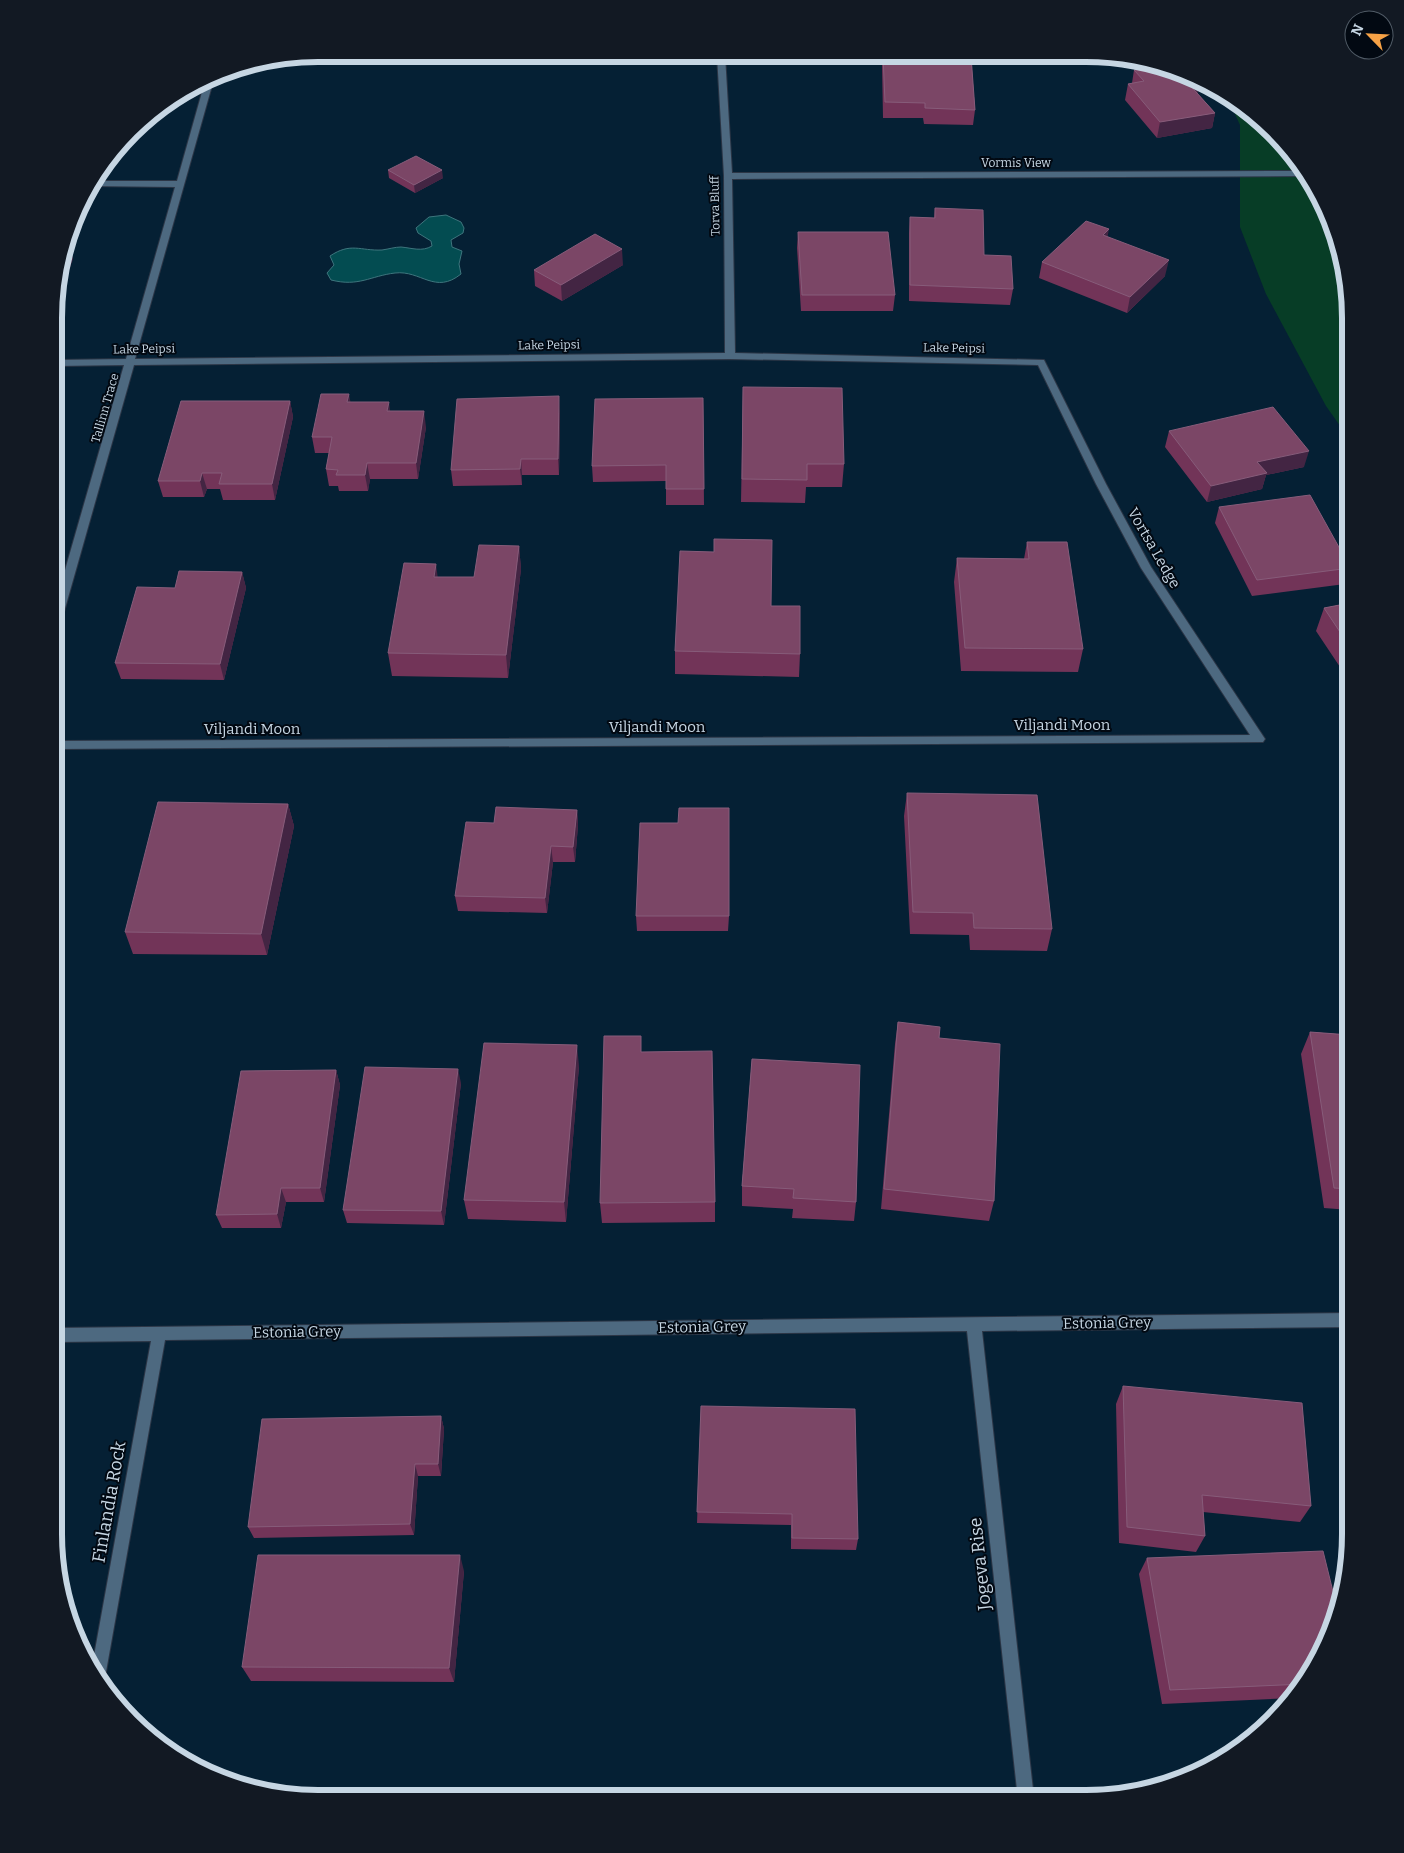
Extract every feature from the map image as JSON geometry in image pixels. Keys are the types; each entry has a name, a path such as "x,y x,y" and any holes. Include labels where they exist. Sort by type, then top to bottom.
{"street":[{"name":"Torva Bluff","path":"721,62 728,176 730,356"},
{"name":"Tallinn Trace","path":"62,602 182,184 207,88"},
{"name":"Vormis View","path":"728,176 1297,174"},
{"path":"101,184 182,184"},
{"name":"Lake Peipsi","path":"62,363 730,356 1041,362"},
{"name":"Vortsa Ledge","path":"1041,362 1101,484 1146,568 1259,739"},
{"name":"Viljandi Moon","path":"62,745 1259,739"},
{"name":"Estonia Grey","path":"62,1335 1342,1320"},
{"name":"Jogeva Rise","path":"974,1324 1025,1790"},
{"name":"Finlandia Rock","path":"100,1667 159,1334"}],"shaded area":[{"path":"1233,109 1267,137 1289,163 1307,190 1328,236 1337,268 1341,302 1342,429 1326,406 1266,294 1240,227 1240,125"},
{"path":"446,215 461,222 464,228 463,233 451,240 452,247 462,251 459,264 461,274 452,280 436,282 404,273 395,273 357,282 341,282 331,280 327,273 334,265 330,256 344,249 428,248 432,246 431,241 418,233 416,228 429,217"}],"building":[{"path":"883,62 971,62 975,110 925,108 925,103 885,102"},
{"path":"1143,69 1152,71 1189,84 1215,113 1160,122 1128,84 1144,81 1134,70"},
{"path":"416,156 442,170 414,185 388,170"},
{"path":"935,208 983,210 984,255 1011,256 1013,289 910,285 910,217 935,218"},
{"path":"1086,221 1109,229 1103,235 1169,260 1130,297 1042,262"},
{"path":"798,232 888,232 895,295 802,295"},
{"path":"595,234 622,249 561,285 534,270"},
{"path":"743,387 842,388 844,464 807,464 807,480 742,479"},
{"path":"321,394 349,394 347,402 389,402 387,411 424,411 416,463 367,463 365,475 336,475 338,470 326,469 332,437 312,437"},
{"path":"559,396 558,459 521,459 520,469 451,470 457,399"},
{"path":"703,398 704,489 666,489 666,465 592,466 595,399"},
{"path":"181,401 290,401 272,484 219,484 222,473 202,473 200,481 158,481"},
{"path":"1273,407 1309,451 1257,462 1267,473 1211,486 1169,431"},
{"path":"1310,495 1342,553 1342,569 1257,580 1219,507"},
{"path":"714,539 772,540 771,606 800,606 800,654 675,651 680,551 714,552"},
{"path":"1027,542 1067,542 1083,649 965,648 957,558 1029,559"},
{"path":"479,545 519,546 506,655 388,653 404,563 436,564 434,577 474,577"},
{"path":"179,571 242,572 220,664 115,663 137,587 175,588"},
{"path":"1342,605 1342,635 1324,608"},
{"path":"907,793 1037,795 1052,929 974,928 973,913 913,912"},
{"path":"158,802 288,804 261,934 125,932"},
{"path":"496,807 577,810 573,847 551,846 545,898 455,896 466,822 494,823"},
{"path":"679,808 729,808 729,916 636,916 640,823 678,823"},
{"path":"898,1022 940,1027 939,1038 1000,1044 994,1201 884,1189"},
{"path":"1310,1032 1342,1034 1342,1188 1334,1188"},
{"path":"604,1036 641,1036 641,1052 712,1051 715,1202 600,1203"},
{"path":"484,1043 577,1045 564,1202 464,1200"},
{"path":"752,1059 860,1065 856,1202 793,1198 794,1189 742,1186"},
{"path":"365,1067 458,1069 441,1211 343,1210"},
{"path":"336,1070 320,1188 281,1188 277,1214 216,1215 241,1071"},
{"path":"1123,1386 1302,1403 1311,1506 1202,1495 1205,1536 1127,1527"},
{"path":"701,1406 855,1409 858,1539 792,1538 792,1514 697,1512"},
{"path":"441,1416 438,1464 415,1464 410,1524 248,1527 262,1419"},
{"path":"1323,1551 1334,1596 1315,1648 1293,1685 1170,1690 1147,1558"},
{"path":"258,1555 460,1555 449,1668 242,1667"}]}
